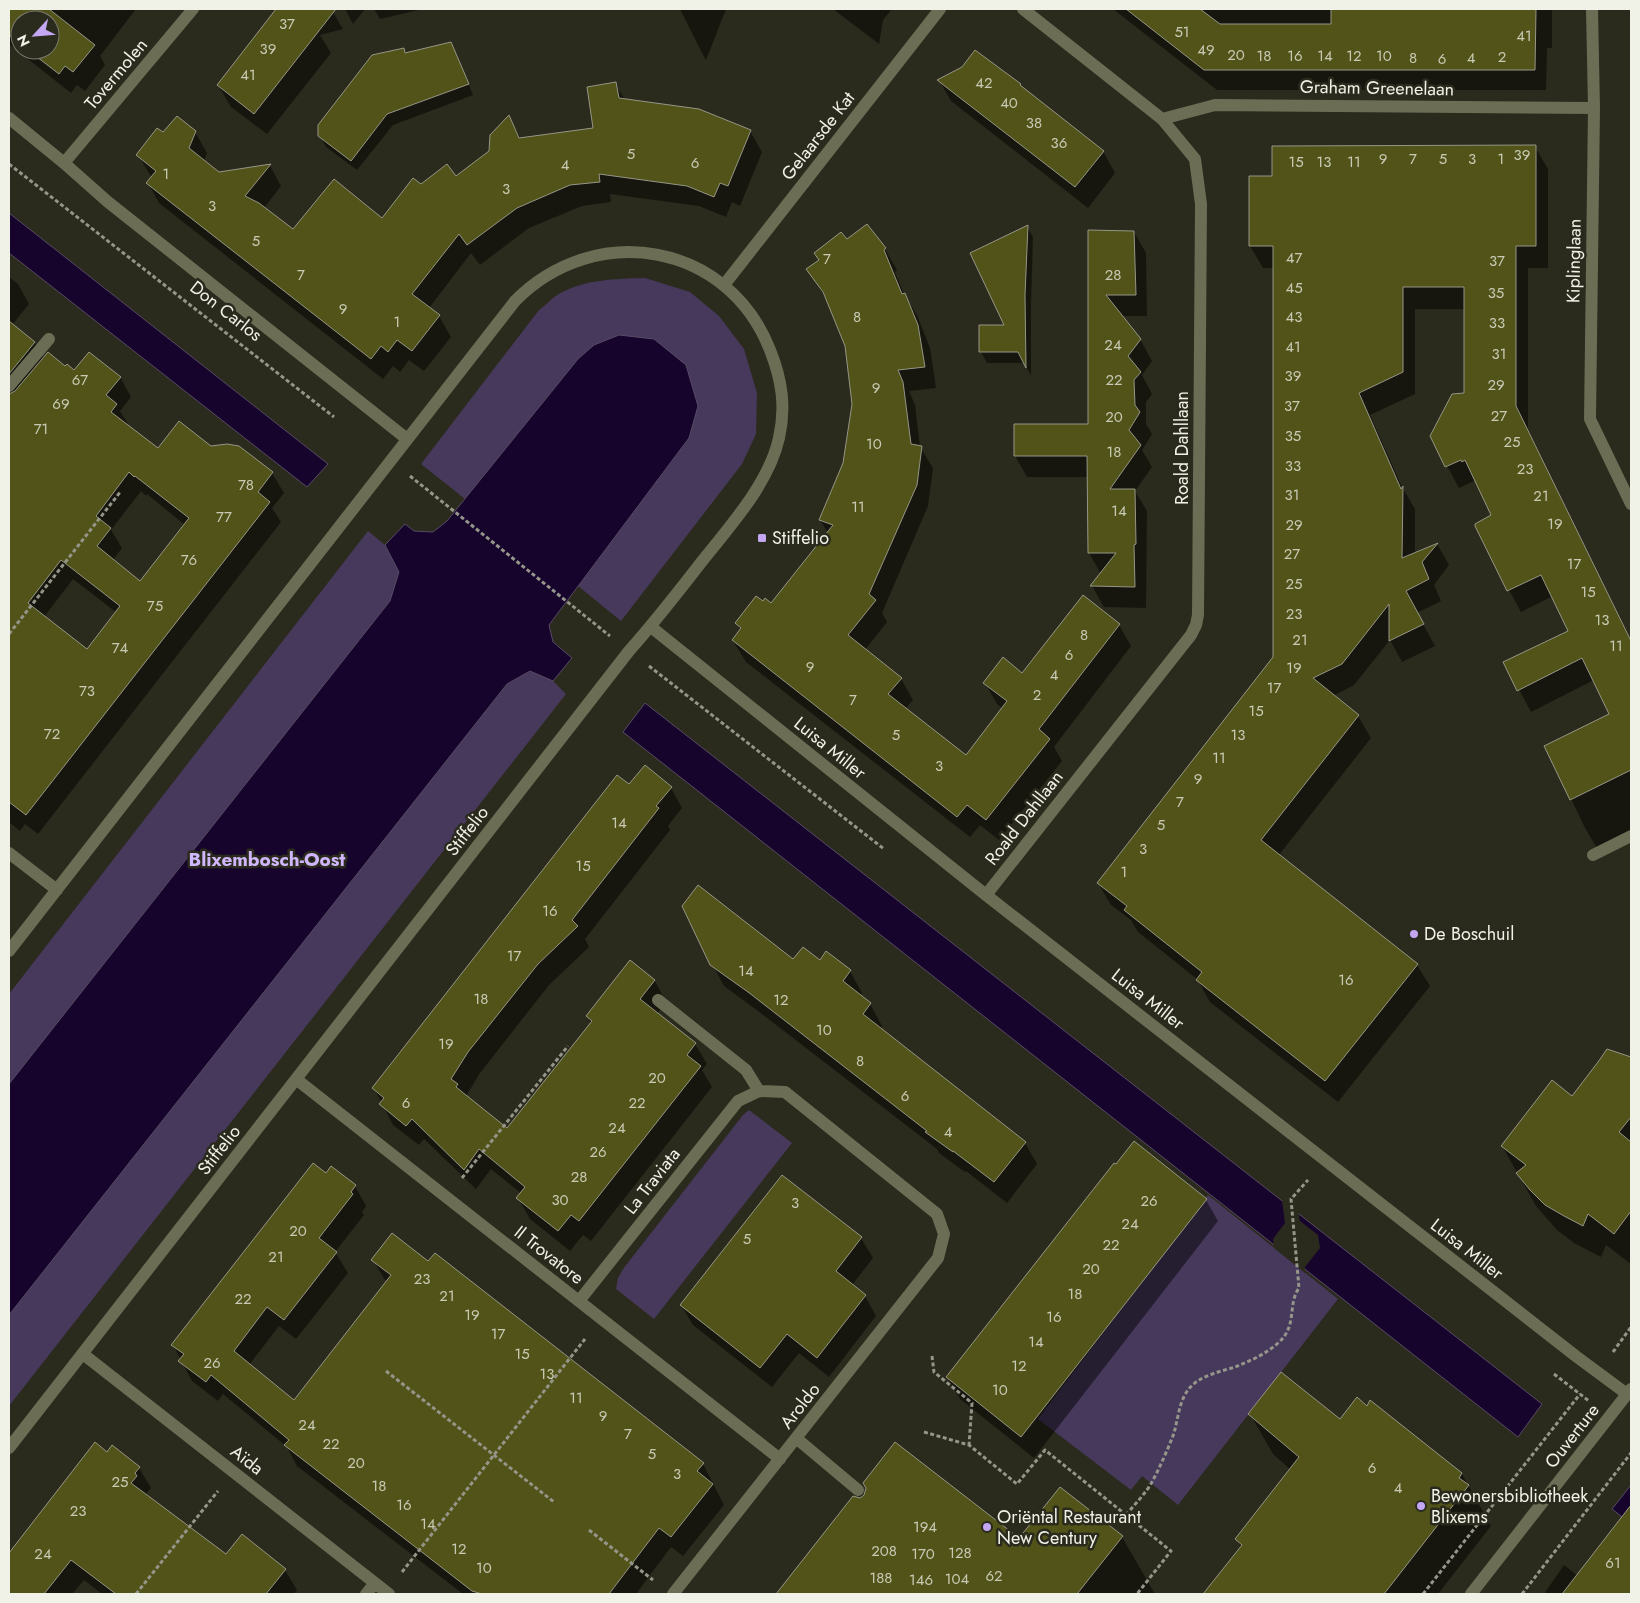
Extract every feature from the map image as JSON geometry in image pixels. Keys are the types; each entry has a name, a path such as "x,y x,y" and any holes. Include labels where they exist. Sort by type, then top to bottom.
{"street":[{"name":"Tovermolen","path":"64,163 194,9"},
{"name":"Gelaarsde Kat","path":"724,285 940,9"},
{"name":"Roald Dahllaan","path":"986,895 1191,635 1196,625 1198,595 1201,204 1195,159 1162,119 1023,9"},
{"name":"Kiplinglaan","path":"1592,9 1594,108 1590,420 1631,504"},
{"name":"Graham Greenelaan","path":"1162,119 1215,104 1594,108"},
{"name":"Don Carlos","path":"9,118 108,202 407,439"},
{"name":"Stiffelio","path":"9,951 515,301 530,286 550,273 574,262 613,252 634,252 673,258 691,265 708,273 736,295 758,324 775,361 782,386 783,405 778,440 773,457 764,476 737,518 651,627 623,659 9,1448"},
{"path":"9,386 49,339"},
{"name":"Luisa Miller","path":"651,627 986,895 1577,1357 1629,1391"},
{"path":"1593,855 1631,836"},
{"path":"9,853 57,890"},
{"path":"658,1000 746,1070 759,1091"},
{"name":"Il Trovatore","path":"296,1080 780,1459"},
{"name":"La Traviata","path":"579,1302 738,1101 759,1091 785,1092 936,1214 944,1234"},
{"name":"Aroldo","path":"673,1594 938,1258 944,1234"},
{"name":"Aïda","path":"83,1354 388,1593"},
{"name":"Ouverture","path":"1470,1594 1629,1391"},
{"path":"796,1438 858,1490"},
{"path":"366,1594 375,1584"}],"path":[{"name":"Don Carlos","path":"9,164 336,418"},
{"path":"408,474 610,636"},
{"path":"9,634 122,491"},
{"path":"447,1198 568,1046"},
{"path":"1126,1515 1152,1483 1174,1433 1181,1404 1187,1390 1195,1382 1252,1359 1279,1342 1289,1330 1295,1294 1300,1288 1291,1199 1309,1180"},
{"path":"388,1593 601,1319"},
{"path":"932,1356 934,1372 972,1403 969,1445"},
{"path":"386,1371 554,1502"},
{"name":"Ouverture","path":"1423,1594 1579,1394"},
{"path":"924,1432 969,1445 1017,1484 1045,1450 1171,1551 1137,1594"},
{"path":"1522,1594 1631,1453"},
{"path":"136,1594 234,1472"},
{"path":"589,1530 657,1582"}],"shaded area":[{"path":"9,213 328,464 307,487 9,253"},
{"path":"645,278 690,292 719,316 744,349 757,393 756,434 742,464 621,621 578,586 689,438 620,335 594,345 578,359 465,499 421,464 539,310 552,298 567,290 589,283"},
{"path":"619,335 654,339 686,365 698,406 689,438 549,625 553,642 572,658 553,681 530,671 507,684 9,1315 9,1084 390,601 399,572 385,545 405,524 414,531 433,532 447,521 578,359 594,345"},
{"path":"368,531 385,545 399,572 390,601 9,1084 9,994"},
{"path":"530,671 553,681 566,694 9,1406 9,1315 507,684"},
{"path":"645,703 1542,1404 1518,1437 623,732"},
{"path":"749,1110 792,1143 654,1319 616,1289 618,1278 623,1269 743,1115"},
{"path":"1208,1195 1338,1299 1178,1505 1142,1476 1131,1490 1038,1419"},
{"path":"1631,1485 1631,1524 1612,1509"}],"pier":[{"path":"1283,1199 1298,1211 1300,1221 1318,1235 1320,1248 1305,1267 1305,1273 1274,1248 1273,1239 1285,1223"}],"building":[{"path":"9,9 50,10 10,10 9,35"},
{"path":"276,9 336,9 254,114 217,85"},
{"path":"1126,9 1200,9 1220,24 1331,24 1331,9 1536,9 1535,70 1204,70"},
{"path":"60,18 95,45 73,72 65,66 59,74 41,60 60,60"},
{"path":"451,42 469,84 387,114 351,161 318,136 318,125 372,55 404,48 405,53"},
{"path":"975,50 1021,84 1104,151 1075,187 937,80 962,67"},
{"path":"616,82 619,98 699,109 751,130 728,186 720,183 714,197 687,186 599,174 600,182 570,185 517,208 467,245 459,234 412,294 440,315 412,351 397,340 388,352 381,346 371,359 146,183 156,171 136,155 157,128 163,132 177,116 196,131 189,148 219,172 271,164 245,196 259,203 293,229 334,179 382,218 413,178 421,184 447,164 456,176 489,151 490,135 509,115 519,138 593,128 587,87"},
{"path":"1536,145 1536,246 1516,246 1516,406 1631,641 1631,770 1570,800 1544,746 1609,714 1582,658 1517,691 1503,662 1568,631 1541,575 1507,591 1475,526 1475,524 1491,515 1465,460 1445,467 1430,436 1452,394 1464,393 1464,287 1403,287 1403,372 1359,393 1401,489 1403,486 1402,558 1438,543 1422,562 1429,579 1406,591 1424,624 1389,641 1389,604 1342,664 1313,678 1359,715 1261,840 1418,964 1325,1081 1196,980 1202,972 1124,910 1127,906 1097,883 1273,657 1273,246 1249,246 1249,176 1272,176 1272,146"},
{"path":"867,224 886,248 884,250 902,294 905,293 918,325 925,367 898,370 903,382 911,444 922,446 917,485 869,594 876,600 848,635 902,678 888,694 966,755 1007,701 983,683 1003,657 1022,673 1083,595 1120,624 1039,729 1050,739 986,820 967,805 957,817 732,640 741,628 735,623 756,596 763,601 765,598 771,603 833,525 819,520 843,463 852,404 845,346 823,292 806,269 819,260 814,253 841,232 847,239"},
{"path":"1028,225 1025,295 1026,368 1018,352 979,352 979,325 1004,325 970,253"},
{"path":"1088,230 1134,231 1136,295 1106,295 1141,339 1128,356 1141,372 1134,380 1135,405 1140,412 1129,430 1141,445 1110,489 1135,489 1135,587 1090,586 1116,553 1088,553 1087,456 1014,456 1014,424 1088,424"},
{"path":"9,321 35,342 9,374"},
{"path":"48,352 65,366 67,364 74,370 89,352 121,377 106,395 117,404 111,412 158,448 179,421 211,446 227,444 239,446 273,472 258,492 270,502 26,815 9,802 9,394 15,391","holes":["129,472 189,518 140,581 97,546 111,528 96,516","61,560 120,606 87,649 28,603"]},
{"path":"645,765 672,787 656,806 659,808 572,920 578,926 538,964 468,1052 451,1079 458,1084 456,1087 507,1128 592,1021 586,1016 630,960 655,980 640,999 696,1043 687,1055 701,1066 579,1221 571,1215 558,1231 516,1198 525,1187 479,1149 464,1170 412,1119 406,1126 379,1104 384,1098 372,1088 617,775 629,784"},
{"path":"698,885 793,959 803,947 820,960 826,951 851,970 843,981 871,1003 863,1014 1026,1142 994,1182 925,1132 927,1131 748,992 710,965 682,906"},
{"path":"1607,1049 1631,1057 1631,1117 1619,1132 1631,1142 1631,1211 1614,1234 1588,1214 1583,1226 1545,1205 1516,1173 1526,1165 1501,1146 1552,1080 1572,1096"},
{"path":"1134,1141 1207,1199 1021,1437 946,1377 1114,1163 1116,1164"},
{"path":"313,1163 326,1173 331,1166 356,1185 351,1192 353,1194 319,1238 337,1252 284,1320 267,1307 234,1351 294,1400 391,1275 371,1260 392,1233 428,1261 435,1253 704,1463 697,1471 713,1484 671,1537 659,1528 609,1594 482,1594 472,1591 284,1445 289,1440 211,1375 206,1382 178,1361 184,1354 171,1345"},
{"path":"782,1175 862,1237 836,1271 866,1295 817,1358 787,1334 760,1368 680,1305"},
{"path":"1281,1372 1340,1419 1357,1397 1367,1406 1370,1400 1462,1473 1459,1478 1469,1485 1384,1594 1203,1594 1242,1545 1235,1539 1299,1457 1248,1414"},
{"path":"95,1442 107,1452 112,1445 140,1467 135,1473 137,1476 131,1483 226,1554 242,1534 286,1569 266,1594 116,1594 71,1560 44,1594 9,1594 9,1553"},
{"path":"895,1442 1019,1538 1060,1487 1123,1536 1077,1594 776,1594 853,1496 860,1498 864,1495 866,1488 863,1483"},
{"path":"1631,1505 1631,1594 1562,1594"}],"place":[{"name":"Stiffelio","path":"762,538"},
{"name":"De Boschuil","path":"1414,934"},
{"name":"Bewonersbibliotheek Blixems","path":"1421,1506"},
{"name":"Oriëntal Restaurant New Century","path":"987,1527"}],"district":[{"name":"Blixembosch-Oost","path":"267,859"}]}
